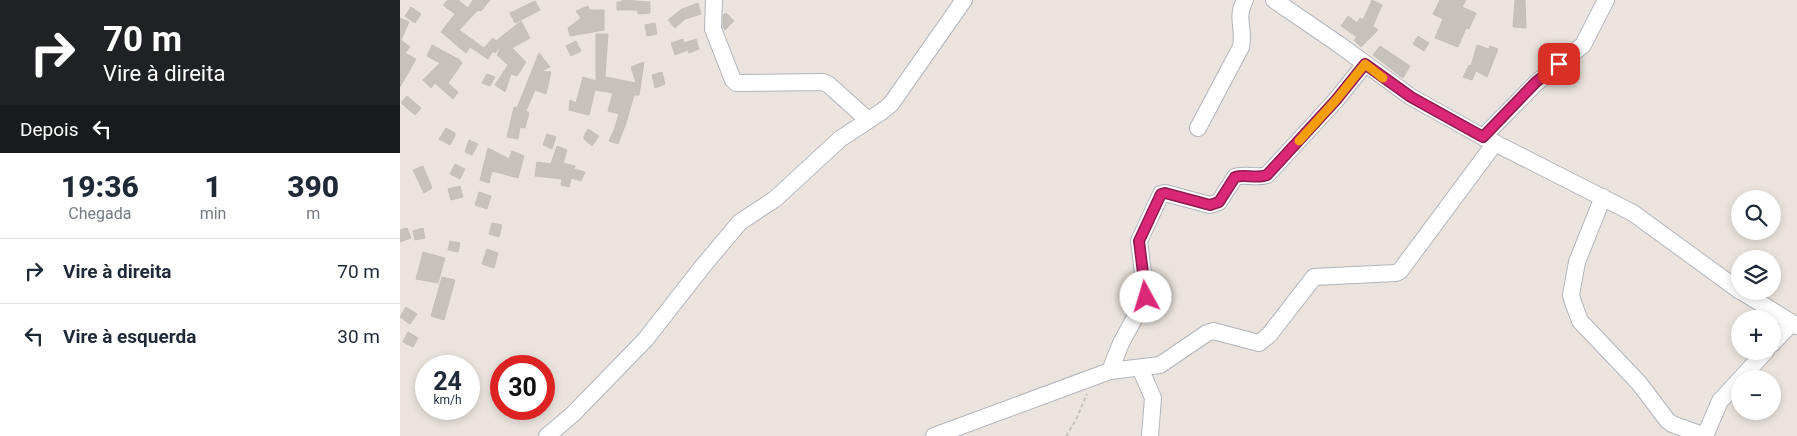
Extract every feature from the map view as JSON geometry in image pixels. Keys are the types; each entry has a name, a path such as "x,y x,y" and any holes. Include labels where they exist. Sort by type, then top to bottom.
{"street":[{"path":"714,0 713,30 733,80 736,83 824,82 830,85 868,120"},
{"path":"547,436 573,414 645,340 736,226 775,199 827,148 891,104 964,0"},
{"path":"1198,128 1241,47 1239,14 1245,0"},
{"path":"1274,0 1411,97 1489,140 1633,213 1731,284"},
{"path":"934,436 1102,373 1160,365 1207,333 1213,331 1259,343 1268,335 1314,277 1393,273 1400,271 1489,140 1536,82 1583,45 1606,0"},
{"path":"1102,373 1146,297 1139,241 1161,194 1165,193 1215,205 1219,202 1235,177 1261,177 1267,175 1336,100 1365,64"},
{"path":"1603,197 1577,262 1571,295 1580,321 1639,383 1672,424 1705,436 1720,401 1758,360"},
{"path":"1755,300 1794,324 1781,336"},
{"path":"1140,368 1153,398 1150,436"}],"path":[{"path":"1066,436 1102,373"}],"building":[{"path":"448,0 458,0 468,8 473,0 490,0 481,11 478,10 459,30 484,48 493,38 496,41 521,21 530,38 512,48 526,62 517,76 511,74 505,92 495,85 508,65 497,55 499,48 495,53 493,51 488,59 470,47 466,53 441,32 455,14 443,5"},
{"path":"622,0 650,2 650,13 638,14 638,10 617,10 617,2 622,2"},
{"path":"1372,0 1382,5 1373,26 1378,30 1361,47 1354,40 1357,37 1341,26 1348,16 1357,23 1360,18 1363,20"},
{"path":"1440,0 1466,0 1462,7 1476,13 1469,29 1466,28 1458,47 1435,38 1443,19 1433,14"},
{"path":"1515,0 1525,0 1526,28 1513,27"},
{"path":"535,1 540,10 515,23 510,13"},
{"path":"698,3 701,14 685,19 675,28 668,20 682,9"},
{"path":"588,6 589,10 604,10 604,30 570,36 568,28 581,18 576,11"},
{"path":"411,7 421,14 415,23 405,16"},
{"path":"726,13 734,21 725,30 723,27 723,15"},
{"path":"400,18 409,22 401,40 410,47 405,53 416,59 400,87"},
{"path":"655,23 657,34 647,36 645,25"},
{"path":"596,34 608,34 605,77 636,83 631,67 644,62 639,95 634,95 618,144 609,141 619,114 608,111 613,93 595,90 589,115 569,110 570,100 576,103 583,77 596,81"},
{"path":"1418,36 1429,43 1424,51 1413,44"},
{"path":"683,39 684,43 696,39 699,49 689,53 688,50 675,55 671,43"},
{"path":"576,41 581,51 571,56 566,46"},
{"path":"432,45 460,60 462,63 448,83 458,92 453,99 435,83 431,88 423,80 440,63 427,56"},
{"path":"1477,45 1489,49 1490,46 1498,49 1487,77 1476,71 1472,80 1463,77 1469,65 1471,66"},
{"path":"1380,46 1410,66 1403,78 1373,55"},
{"path":"539,53 550,67 541,71 551,72 546,94 535,90 526,111 529,113 525,128 520,127 518,139 507,137 514,107 517,108"},
{"path":"662,72 665,84 655,88 652,75"},
{"path":"487,74 495,77 490,86 482,83"},
{"path":"407,96 421,108 415,115 401,103"},
{"path":"446,128 455,133 450,145 439,139"},
{"path":"588,129 599,136 592,146 584,139"},
{"path":"547,134 556,137 552,149 543,145"},
{"path":"469,140 478,144 472,155 465,152"},
{"path":"557,146 567,150 563,163 575,166 574,169 585,172 581,181 571,178 569,187 561,185 562,179 535,176 537,162 551,164"},
{"path":"488,148 509,159 512,151 524,156 518,178 492,171 489,183 480,180"},
{"path":"455,164 465,169 460,179 450,174"},
{"path":"423,166 432,188 424,193 413,170"},
{"path":"460,186 463,197 451,200 448,189"},
{"path":"479,192 491,196 487,209 475,205"},
{"path":"492,223 502,225 499,237 489,234"},
{"path":"407,228 411,238 400,242 400,230"},
{"path":"423,228 425,238 415,240 413,231"},
{"path":"450,241 460,243 458,252 448,250"},
{"path":"487,249 498,253 494,268 482,264"},
{"path":"423,252 445,258 438,283 416,279"},
{"path":"442,277 455,280 444,320 431,316"},
{"path":"406,307 417,314 410,324 400,317"},
{"path":"408,332 418,338 413,347 403,342"}],"slow traffic":[{"path":"1299,141 1350,84 1365,64 1383,78"}],"route":[{"path":"1146,297 1139,241 1161,194 1165,193 1215,205 1219,202 1235,177 1261,177 1267,175 1336,100 1365,64 1411,97 1483,137 1536,82 1559,64"}]}
